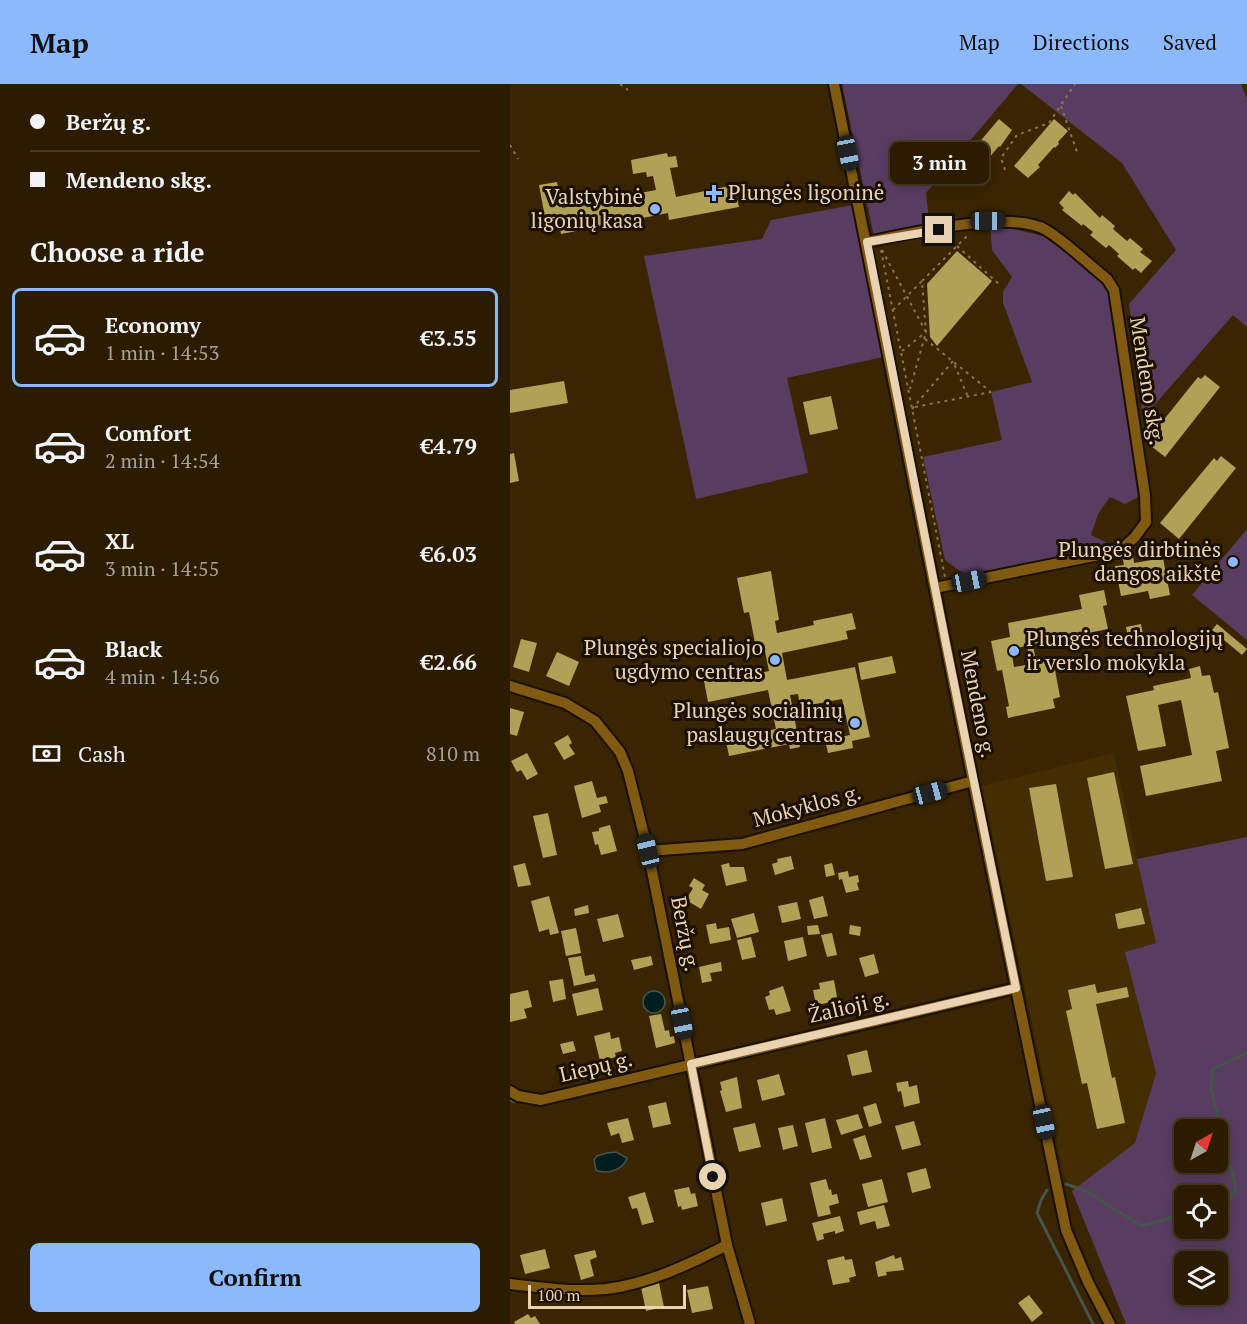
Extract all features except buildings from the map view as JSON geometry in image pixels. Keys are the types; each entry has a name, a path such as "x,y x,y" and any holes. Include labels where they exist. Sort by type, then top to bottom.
{"street":[{"name":"Mendeno g.","path":"834,84 1066,1230 1088,1282 1110,1324"},
{"name":"Mendeno skg.","path":"867,242 980,223 1026,222 1045,230 1107,279 1114,290 1145,495 1146,522 1134,538 1119,551 935,588"},
{"name":"Beržų g.","path":"510,686 565,703 595,721 620,752 628,771 648,851 727,1245 750,1324"},
{"name":"Mokyklos g.","path":"648,851 742,844 974,781"},
{"name":"Žalioji g.","path":"691,1064 1016,988"},
{"name":"Liepų g.","path":"510,1091 518,1096 541,1100 691,1064"},
{"path":"510,1284 565,1290 608,1288 665,1274 727,1245"}],"path":[{"path":"620,84 628,90"},
{"path":"1005,170 1001,158 1017,135 1049,123 1074,84"},
{"path":"1061,106 1077,152"},
{"path":"510,145 518,159"},
{"path":"892,310 980,223"},
{"path":"957,246 1001,286"},
{"path":"926,332 881,247 947,586"},
{"path":"909,393 926,332 922,282"},
{"path":"902,351 926,332"},
{"path":"914,408 991,392 925,339"},
{"path":"914,408 953,361"},
{"path":"953,361 968,397"}],"shaded area":[{"path":"842,84 1018,84 926,193 930,228 874,237"},
{"path":"1021,84 1241,84 1247,98 1247,327 1233,315 1143,418 1129,304 1176,250 1122,163"},
{"path":"853,205 883,357 787,378 808,473 696,499 644,256 762,239 771,220"},
{"path":"1002,226 1047,237 1108,286 1138,497 1125,504 1110,497 1098,514 1091,535 1111,545 1109,550 968,577 945,560 923,457 1002,440 991,392 1032,382 1003,303 1003,292 1012,277 992,250 990,227"},
{"name":"Plungės dirbtinės dangos aikštė","path":"1247,529 1247,640 1192,595"},
{"path":"1114,753 1156,943 1125,952 1156,1072 1136,1143 1072,1191 1064,1175 982,786"},
{"path":"1247,837 1247,1324 1126,1324 1072,1191 1135,1143 1156,1073 1125,952 1156,943 1137,859"}],"water":[{"path":"654,991 662,994 665,1002 662,1010 654,1013 646,1010 643,1002 646,994"},
{"path":"616,1152 627,1158 622,1166 610,1172 596,1170 594,1160 597,1156"}],"waterway":[{"path":"1228,1202 1236,1189 1211,1089 1213,1069 1247,1053"},
{"path":"510,1100 514,1102"},
{"path":"1066,1184 1086,1191 1141,1226 1174,1217"},
{"path":"1047,1190 1037,1213 1093,1324"}],"place":[{"name":"Plungės ligoninė","path":"714,193"},
{"name":"Valstybinė ligonių kasa","path":"655,209"},
{"name":"Plungės dirbtinės dangos aikštė","path":"1233,562"},
{"name":"Plungės technologijų ir verslo mokykla","path":"1014,651"},
{"name":"Plungės specialiojo ugdymo centras","path":"775,660"},
{"name":"Plungės socialinių paslaugų centras","path":"855,723"}],"route":[{"path":"713,1177 691,1064 1016,988 867,242 939,230"}]}
